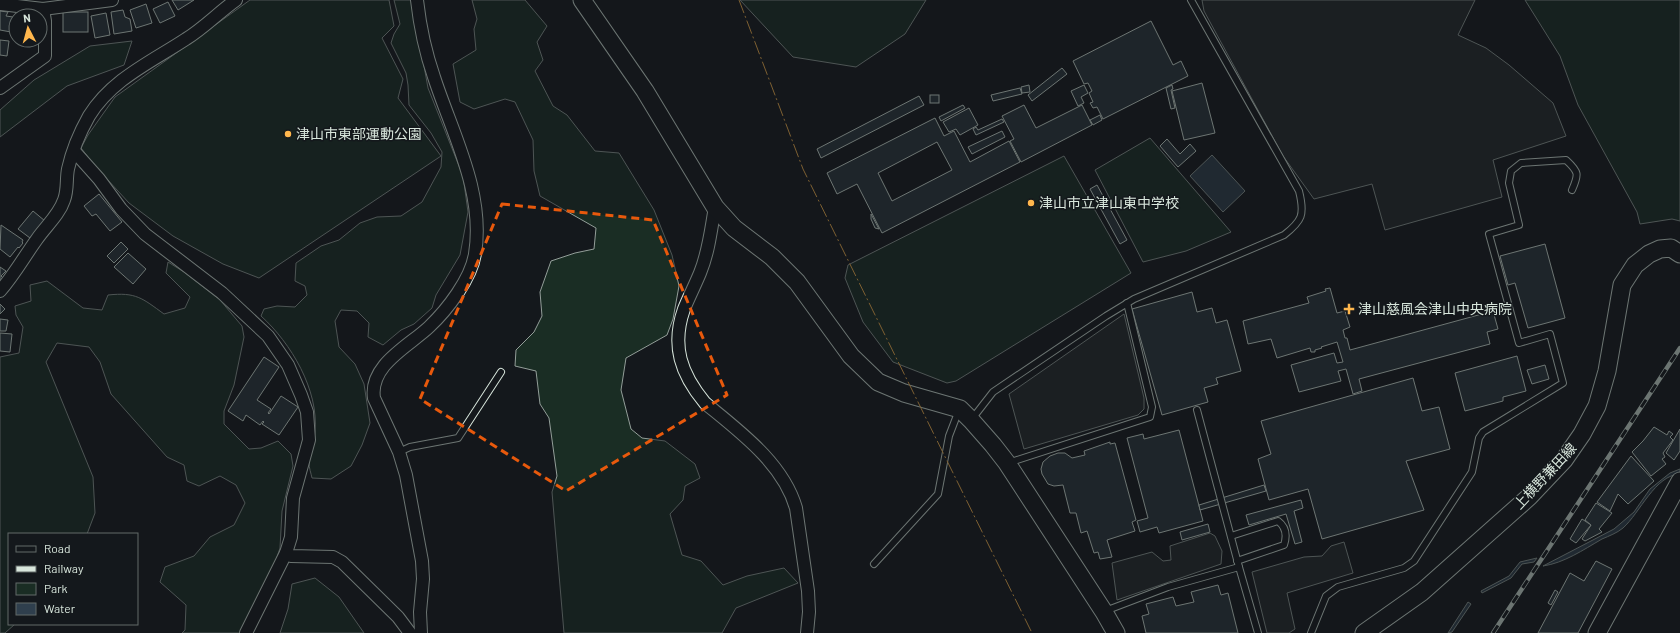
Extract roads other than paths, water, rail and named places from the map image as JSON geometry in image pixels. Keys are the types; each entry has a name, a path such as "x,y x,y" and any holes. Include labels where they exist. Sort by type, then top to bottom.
{"street":[{"path":"48,8 112,0"},
{"path":"0,291 10,280 37,238 61,208 65,198 68,170 78,138 101,99 144,63 187,39 236,0"},
{"path":"417,0 422,38 434,78 456,136 472,192 476,220 475,253 473,263 463,285 447,308 429,327 396,354 382,369 373,390 374,398 399,452 406,475 422,561 423,579 420,612 421,633"},
{"path":"582,0 645,91 715,207 734,228 772,257 797,282 851,356 878,382 904,393 965,414 993,445 1104,612 1116,633"},
{"path":"0,4 34,8"},
{"path":"0,88 45,56 45,48"},
{"path":"0,76 13,78"},
{"path":"74,151 99,179 121,209 146,234 222,293 268,336 292,371 307,412 309,440 293,498 291,537 286,554 246,633"},
{"path":"715,207 706,254 680,323 678,352 681,363 697,393 705,403 765,457 775,468 793,496 808,591 809,612 807,633"},
{"name":"上横野兼田線","path":"1364,633 1422,592 1529,497 1564,460 1582,434 1597,406 1607,371 1622,285 1635,265 1649,254 1660,249 1671,248 1680,254"},
{"path":"1597,633 1680,481"},
{"path":"286,554 291,556 333,557 342,562 398,617 410,633"}],"lane":[{"path":"874,564 938,494 949,436 965,414 993,392 1127,303 1284,235 1298,224 1302,202 1299,191 1191,0"},
{"path":"1311,633 1326,596 1338,587 1404,568 1414,561 1472,472 1479,438 1483,432 1563,383 1550,334 1519,343 1489,234 1519,225 1509,182 1511,171 1522,163 1566,160 1576,169 1578,177 1572,190"},
{"path":"1006,464 1150,417 1152,407 1127,303"},
{"path":"399,452 410,447 458,438 501,372"},
{"path":"1197,410 1258,633"},
{"path":"1104,612 1168,587 1238,564 1284,545 1286,537 1282,524 1278,521 1231,536"}],"water":[{"path":"1212,155 1245,191 1223,212 1190,176"},
{"path":"1680,469 1680,474 1671,476 1655,488 1621,530 1566,559 1543,566 1614,529 1634,512 1650,489 1670,473"},
{"path":"1537,558 1534,562 1522,564 1511,578 1482,593 1481,591 1509,576 1520,562"},
{"path":"1468,602 1471,604 1452,632 1448,633"}],"railway":[{"path":"1493,633 1680,348"}],"place":[{"name":"津山市東部運動公園","path":"288,134"},
{"name":"津山市立津山東中学校","path":"1031,203"},
{"name":"津山慈風会津山中央病院","path":"1349,309"}]}
